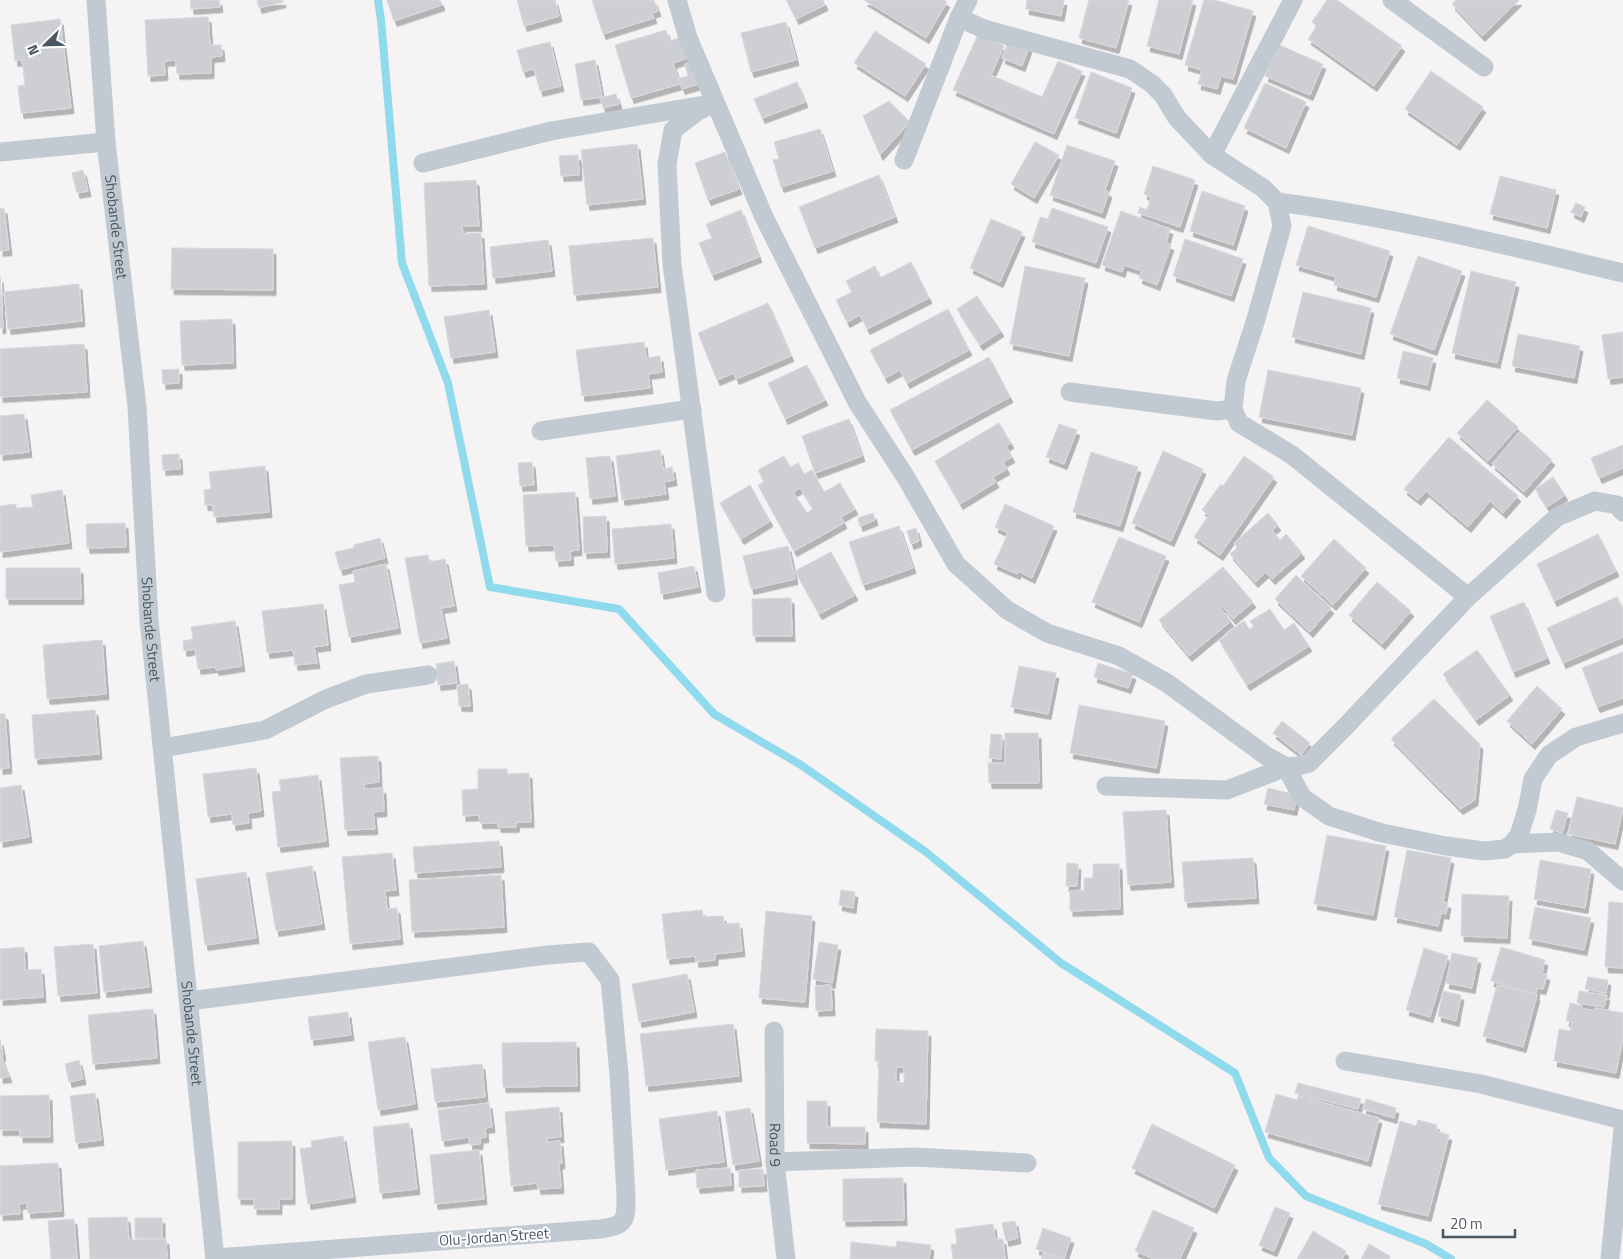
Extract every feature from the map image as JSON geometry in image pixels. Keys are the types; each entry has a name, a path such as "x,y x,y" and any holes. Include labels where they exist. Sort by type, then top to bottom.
{"street":[{"name":"Shobande Street","path":"96,0 106,142 137,407 149,620 215,1258"},
{"path":"677,0 688,38 764,217 857,402 904,476 956,564 1007,610 1046,633 1119,656 1167,683 1265,755 1286,767 1302,797 1329,816 1382,833 1446,846 1484,851 1505,849 1512,844 1519,834 1527,810 1533,779 1549,755 1576,737 1623,723"},
{"path":"904,160 959,18 968,0"},
{"path":"1212,154 1293,0"},
{"path":"1392,0 1484,67"},
{"path":"959,18 984,29 1130,69 1152,84 1163,95 1177,118 1212,154 1263,188 1278,202 1318,207 1494,242 1623,273"},
{"path":"423,163 551,131 715,104"},
{"path":"715,104 698,111 673,130 668,164 672,264 716,593"},
{"path":"0,152 106,142"},
{"path":"1278,202 1282,226 1256,319 1236,381 1233,409 1239,423 1292,455 1468,597"},
{"path":"1070,392 1217,411 1233,409"},
{"path":"541,431 692,408"},
{"path":"1106,786 1227,790 1286,767 1309,763 1346,727 1468,597 1557,517 1595,501 1621,506"},
{"path":"163,748 264,730 326,699 359,686 428,675"},
{"path":"1512,844 1558,842 1588,851 1623,882"},
{"name":"Olu-Jordan Street","path":"189,1001 547,955 590,952 610,980 619,1074 626,1195 624,1220 617,1226 601,1229 215,1258"},
{"name":"Road 9","path":"774,1031 775,1162 786,1259"},
{"path":"1345,1061 1481,1084 1623,1120"},
{"path":"1610,1259 1623,1129"},
{"path":"775,1162 915,1157 1027,1163"}],"building":[{"path":"190,0 219,0 220,7 191,9"},
{"path":"257,0 283,0 283,2 259,8"},
{"path":"387,0 440,0 442,5 394,21"},
{"path":"517,0 555,0 559,16 524,26"},
{"path":"592,0 654,0 658,11 652,13 654,18 603,34"},
{"path":"786,0 823,0 825,5 796,19"},
{"path":"864,0 944,0 947,2 926,38"},
{"path":"1027,0 1064,0 1061,16 1026,9"},
{"path":"1089,0 1129,0 1116,48 1079,38"},
{"path":"1159,0 1193,0 1179,54 1147,46"},
{"path":"1204,0 1215,0 1253,11 1233,79 1221,76 1217,89 1198,84 1202,70 1185,65"},
{"path":"1327,0 1337,0 1402,46 1374,86 1308,39 1317,26 1312,22"},
{"path":"1456,0 1519,0 1482,36 1452,4"},
{"path":"208,17 210,45 221,45 222,56 211,57 211,73 177,74 176,60 164,61 165,75 148,76 145,20"},
{"path":"60,19 71,108 21,113 18,86 25,85 22,60 15,61 11,25"},
{"path":"786,22 796,60 751,72 741,33"},
{"path":"666,30 669,41 682,37 688,58 673,63 680,84 631,98 615,45"},
{"path":"875,31 926,64 905,96 854,63"},
{"path":"978,34 1004,46 991,75 1042,97 1058,61 1082,71 1054,134 953,90"},
{"path":"1009,40 1029,47 1022,66 1002,58"},
{"path":"550,42 561,86 540,91 534,69 523,72 517,50"},
{"path":"1279,45 1323,64 1310,95 1265,76"},
{"path":"595,60 602,97 581,100 575,64"},
{"path":"693,62 699,84 682,89 679,78 688,76 685,64"},
{"path":"1431,71 1483,107 1457,145 1405,109"},
{"path":"1091,72 1132,88 1116,133 1075,118"},
{"path":"797,82 805,102 762,118 754,99"},
{"path":"1265,83 1306,102 1286,148 1244,128"},
{"path":"616,94 619,104 603,108 600,98"},
{"path":"889,101 910,122 880,155 863,116"},
{"path":"820,129 833,171 781,187 773,160 779,159 774,142"},
{"path":"1035,142 1059,155 1034,198 1011,184"},
{"path":"637,144 643,199 587,205 581,150"},
{"path":"1067,145 1115,161 1105,190 1109,192 1102,213 1050,195"},
{"path":"725,152 739,189 708,200 695,163"},
{"path":"578,155 579,175 561,176 559,156"},
{"path":"1153,166 1195,180 1180,227 1138,213 1140,207 1147,210 1151,197 1144,194"},
{"path":"83,170 88,191 77,193 72,173"},
{"path":"879,175 895,217 815,248 799,207"},
{"path":"1500,176 1556,190 1547,228 1490,214"},
{"path":"476,180 479,226 462,226 463,234 481,233 484,284 429,286 424,183"},
{"path":"1202,191 1245,206 1233,245 1190,231"},
{"path":"1576,203 1585,207 1581,217 1571,212"},
{"path":"4,208 9,250 0,251 0,209"},
{"path":"1052,208 1108,227 1096,263 1032,242 1040,217 1048,219"},
{"path":"741,210 759,257 712,275 699,243 712,238 706,224"},
{"path":"1121,211 1170,229 1166,243 1171,245 1157,285 1139,278 1142,271 1124,265 1122,272 1102,265"},
{"path":"991,219 1022,232 1000,282 970,268"},
{"path":"1308,226 1390,251 1376,297 1334,285 1336,277 1296,265"},
{"path":"653,238 658,287 574,295 569,246"},
{"path":"1185,239 1243,259 1231,296 1173,276"},
{"path":"548,240 552,271 493,278 490,247"},
{"path":"172,248 273,249 273,290 171,289"},
{"path":"1418,256 1462,271 1434,350 1390,334"},
{"path":"911,262 929,298 867,329 860,315 847,322 836,300 852,292 846,281 875,266 880,278"},
{"path":"1025,266 1085,278 1069,356 1010,344"},
{"path":"1471,271 1516,282 1497,363 1452,353"},
{"path":"0,277 3,328 0,328"},
{"path":"79,284 82,321 8,329 4,292"},
{"path":"1303,292 1371,308 1361,354 1292,337"},
{"path":"977,296 1001,331 980,345 957,309"},
{"path":"768,303 791,356 736,379 734,373 717,380 698,333"},
{"path":"948,309 969,350 907,383 900,370 885,378 870,350"},
{"path":"489,310 495,352 451,358 444,317"},
{"path":"232,319 233,363 182,365 180,321"},
{"path":"1623,332 1623,377 1608,379 1602,335"},
{"path":"1518,334 1580,346 1574,378 1512,366"},
{"path":"644,342 646,358 660,356 662,372 648,374 650,388 582,396 576,350"},
{"path":"84,344 87,392 0,397 0,349"},
{"path":"1403,351 1433,358 1427,385 1397,378"},
{"path":"989,357 1010,397 912,450 890,410"},
{"path":"807,365 825,400 785,419 768,383"},
{"path":"179,369 179,383 163,384 162,370"},
{"path":"1268,370 1361,388 1352,435 1259,417"},
{"path":"1487,400 1518,427 1488,461 1457,433"},
{"path":"24,414 29,452 0,455 0,416"},
{"path":"849,419 862,456 815,473 802,436"},
{"path":"999,423 1011,443 1006,446 1012,457 1003,462 1007,469 993,477 996,482 960,504 935,461"},
{"path":"1059,424 1077,430 1064,464 1046,457"},
{"path":"1520,431 1552,460 1524,492 1492,464"},
{"path":"1449,437 1518,496 1503,513 1490,501 1468,527 1426,491 1418,500 1404,489"},
{"path":"1623,445 1623,468 1599,478 1591,458"},
{"path":"660,450 663,469 672,467 674,480 664,482 666,494 622,500 616,456"},
{"path":"1163,451 1203,469 1171,541 1132,523"},
{"path":"1091,452 1138,467 1120,526 1073,512"},
{"path":"179,454 180,469 163,470 162,455"},
{"path":"610,456 615,496 590,499 586,458"},
{"path":"784,456 790,467 798,463 804,474 812,470 824,492 840,483 855,509 841,517 844,523 794,551 758,485 764,482 758,470","holes":["800,488 813,509 807,513 793,492"]},
{"path":"1244,456 1274,477 1220,555 1194,537 1209,515 1202,510 1221,484 1223,486"},
{"path":"532,462 534,485 520,486 518,463"},
{"path":"265,466 269,512 214,517 213,505 205,505 204,490 211,489 209,472"},
{"path":"1553,477 1565,495 1547,507 1535,489"},
{"path":"750,485 770,521 741,539 720,503"},
{"path":"62,490 69,543 0,552 0,506 16,504 16,508 33,507 31,495"},
{"path":"575,492 579,550 570,551 571,560 556,561 554,545 526,546 523,495"},
{"path":"1005,504 1054,526 1032,578 1018,571 1017,574 994,564 1008,533 995,527"},
{"path":"873,513 875,520 860,526 858,518"},
{"path":"1268,513 1278,525 1272,530 1280,540 1286,534 1302,553 1272,579 1266,572 1255,582 1230,554 1237,548 1234,543"},
{"path":"606,516 607,552 584,553 583,517"},
{"path":"125,523 126,547 87,548 86,524"},
{"path":"671,524 674,558 615,564 612,529"},
{"path":"899,526 913,568 863,585 849,542"},
{"path":"916,528 919,541 911,544 907,531"},
{"path":"1598,534 1616,571 1554,601 1537,564"},
{"path":"1119,537 1166,556 1139,622 1092,602"},
{"path":"380,538 385,558 340,570 335,552 354,548 354,545"},
{"path":"1334,539 1366,568 1333,605 1301,576"},
{"path":"788,546 795,579 751,589 743,556"},
{"path":"831,552 855,595 819,614 795,571"},
{"path":"428,555 429,562 445,559 454,606 441,608 447,638 420,643 405,558"},
{"path":"386,564 398,628 349,637 339,585 355,582 353,571"},
{"path":"694,566 698,587 661,594 658,573"},
{"path":"1223,567 1253,602 1233,619 1223,607 1221,609 1231,621 1189,656 1159,620"},
{"path":"6,568 80,568 81,599 6,599"},
{"path":"1296,575 1331,608 1310,632 1275,599"},
{"path":"1377,582 1411,611 1382,644 1349,615"},
{"path":"1617,597 1623,610 1623,637 1563,663 1547,628"},
{"path":"791,598 792,636 753,636 752,599"},
{"path":"1524,602 1547,658 1513,672 1490,616"},
{"path":"323,604 328,645 314,647 317,663 295,665 293,650 267,653 262,611"},
{"path":"1270,609 1284,630 1294,623 1309,646 1247,685 1219,640 1244,621 1249,629 1254,627 1250,621"},
{"path":"235,621 242,666 216,670 215,667 198,669 195,649 184,651 183,641 193,639 191,627"},
{"path":"102,640 106,694 47,699 43,645"},
{"path":"1477,650 1510,695 1476,720 1443,674"},
{"path":"1623,652 1623,698 1597,707 1582,668"},
{"path":"454,661 457,683 438,685 436,664"},
{"path":"1098,663 1133,674 1128,688 1094,677"},
{"path":"1019,666 1056,673 1048,714 1011,707"},
{"path":"468,684 470,706 459,706 457,685"},
{"path":"1537,686 1562,709 1532,744 1507,721"},
{"path":"1434,699 1480,744 1475,800 1460,809 1391,739"},
{"path":"1079,705 1165,721 1156,768 1070,753"},
{"path":"95,710 99,754 35,759 32,715"},
{"path":"0,714 5,714 9,768 0,769"},
{"path":"1282,721 1310,743 1301,755 1273,733"},
{"path":"1005,733 1038,733 1039,783 989,783 988,763 1005,763"},
{"path":"991,734 1002,735 1001,759 989,758"},
{"path":"378,756 379,782 364,784 364,789 383,788 384,811 373,812 375,829 345,830 340,758"},
{"path":"256,768 261,811 248,813 249,823 233,825 232,814 208,817 203,774"},
{"path":"478,769 507,769 507,774 529,773 531,822 517,822 516,827 498,827 498,823 480,823 479,815 463,816 462,790 478,789"},
{"path":"318,775 326,841 278,847 272,792 281,791 279,780"},
{"path":"21,785 29,837 0,842 0,788"},
{"path":"1268,788 1297,795 1294,810 1264,804"},
{"path":"1577,797 1623,808 1615,844 1568,834"},
{"path":"1166,810 1171,882 1128,885 1123,812"},
{"path":"1556,810 1568,813 1562,833 1550,829"},
{"path":"1327,835 1386,846 1373,915 1314,904"},
{"path":"499,841 501,867 415,873 413,847"},
{"path":"1407,850 1451,858 1443,902 1448,903 1446,914 1441,913 1438,926 1394,917"},
{"path":"392,853 396,890 385,891 387,909 397,908 400,939 350,944 342,857"},
{"path":"1253,858 1256,898 1185,902 1182,862"},
{"path":"1540,860 1591,869 1585,908 1534,899"},
{"path":"1067,863 1078,864 1077,886 1066,886"},
{"path":"1093,864 1119,864 1120,909 1070,911 1070,891 1084,890 1084,878 1093,878"},
{"path":"312,866 322,924 276,931 266,873"},
{"path":"246,872 256,938 205,945 196,879"},
{"path":"501,875 504,927 412,932 409,880"},
{"path":"841,890 855,892 853,908 839,905"},
{"path":"1462,894 1509,896 1507,938 1461,936"},
{"path":"1609,902 1623,903 1623,968 1605,967"},
{"path":"1535,907 1591,918 1584,950 1529,939"},
{"path":"702,910 703,917 723,916 724,924 739,923 742,951 715,954 715,960 696,962 695,956 667,959 662,914"},
{"path":"766,911 812,916 805,1002 759,998"},
{"path":"143,941 149,987 104,992 99,946"},
{"path":"819,942 838,945 832,983 813,979"},
{"path":"93,944 97,993 58,996 54,947"},
{"path":"24,947 25,970 41,969 43,997 0,1000 0,949"},
{"path":"1501,947 1545,960 1542,973 1547,975 1543,989 1537,988 1536,994 1491,981"},
{"path":"1424,948 1448,956 1430,1017 1406,1010"},
{"path":"1452,953 1478,958 1472,988 1446,983"},
{"path":"687,974 694,1012 639,1022 632,984"},
{"path":"1588,977 1608,980 1606,993 1585,989"},
{"path":"831,985 832,1010 816,1011 815,986"},
{"path":"1497,985 1537,995 1523,1047 1483,1036"},
{"path":"1443,991 1461,995 1456,1021 1438,1016"},
{"path":"1579,991 1607,995 1604,1007 1577,1003"},
{"path":"1570,1003 1595,1011 1595,1008 1623,1013 1623,1037 1616,1073 1554,1061 1559,1029 1570,1031 1572,1022 1566,1021"},
{"path":"153,1009 157,1058 93,1064 88,1015"},
{"path":"348,1012 351,1035 311,1040 308,1017"},
{"path":"733,1024 739,1076 646,1086 640,1034"},
{"path":"876,1029 928,1031 926,1124 877,1122 879,1061 875,1061","holes":["896,1067 904,1067 904,1083 896,1082"]},
{"path":"405,1037 415,1104 378,1110 368,1042"},
{"path":"0,1040 3,1055 1,1056 9,1077 0,1078"},
{"path":"576,1042 577,1086 503,1087 502,1043"},
{"path":"79,1060 83,1079 69,1082 65,1064"},
{"path":"482,1064 485,1097 435,1102 431,1069"},
{"path":"1298,1083 1361,1099 1358,1109 1295,1093"},
{"path":"95,1093 101,1140 76,1143 70,1096"},
{"path":"1276,1094 1297,1100 1299,1096 1379,1118 1368,1161 1265,1132"},
{"path":"49,1095 50,1137 20,1137 20,1130 0,1130 0,1096"},
{"path":"1366,1099 1396,1108 1394,1118 1363,1109"},
{"path":"807,1101 827,1101 827,1127 865,1127 865,1144 807,1143"},
{"path":"489,1103 492,1127 485,1128 486,1137 480,1138 480,1144 470,1145 469,1137 442,1141 438,1110"},
{"path":"559,1107 561,1137 547,1138 547,1142 560,1141 562,1163 559,1164 561,1188 538,1189 537,1183 511,1186 505,1112"},
{"path":"750,1108 759,1161 733,1165 725,1112"},
{"path":"717,1111 724,1162 666,1170 659,1119"},
{"path":"1418,1120 1437,1125 1436,1131 1449,1135 1428,1216 1378,1204 1400,1121 1416,1126"},
{"path":"409,1123 417,1189 380,1193 373,1127"},
{"path":"1152,1124 1235,1165 1214,1208 1132,1168"},
{"path":"343,1136 353,1197 308,1204 300,1149 312,1147 311,1141"},
{"path":"292,1141 292,1199 279,1199 279,1209 254,1209 254,1199 238,1199 238,1142"},
{"path":"479,1150 484,1199 435,1204 430,1155"},
{"path":"58,1163 61,1211 28,1213 27,1203 19,1204 20,1214 0,1215 0,1166"},
{"path":"730,1168 731,1185 697,1188 696,1170"},
{"path":"763,1169 764,1186 739,1187 739,1170"},
{"path":"903,1178 904,1220 843,1221 843,1179"},
{"path":"1275,1207 1290,1213 1274,1251 1259,1245"},
{"path":"1153,1210 1194,1228 1180,1259 1154,1259 1135,1251"},
{"path":"127,1217 129,1240 166,1239 167,1259 90,1259 88,1218"},
{"path":"135,1218 162,1218 162,1238 135,1238"},
{"path":"74,1219 77,1259 51,1259 48,1221"},
{"path":"1015,1221 1018,1238 1006,1241 1002,1223"},
{"path":"993,1224 995,1239 1003,1239 1005,1259 953,1259 951,1244 957,1244 955,1229"},
{"path":"1043,1228 1071,1238 1064,1259 1036,1249"},
{"path":"1313,1231 1346,1251 1342,1259 1297,1259"},
{"path":"897,1241 931,1245 929,1259 850,1259 851,1242 896,1247"},
{"path":"1369,1244 1390,1256 1389,1259 1361,1259"},
{"path":"1043,1253 1060,1259 1041,1259"}],"waterway":[{"path":"378,0 402,263 448,383 490,587 619,609 714,714 801,765 926,852 1061,963 1235,1073 1269,1158 1306,1196 1426,1244 1451,1259"}]}
